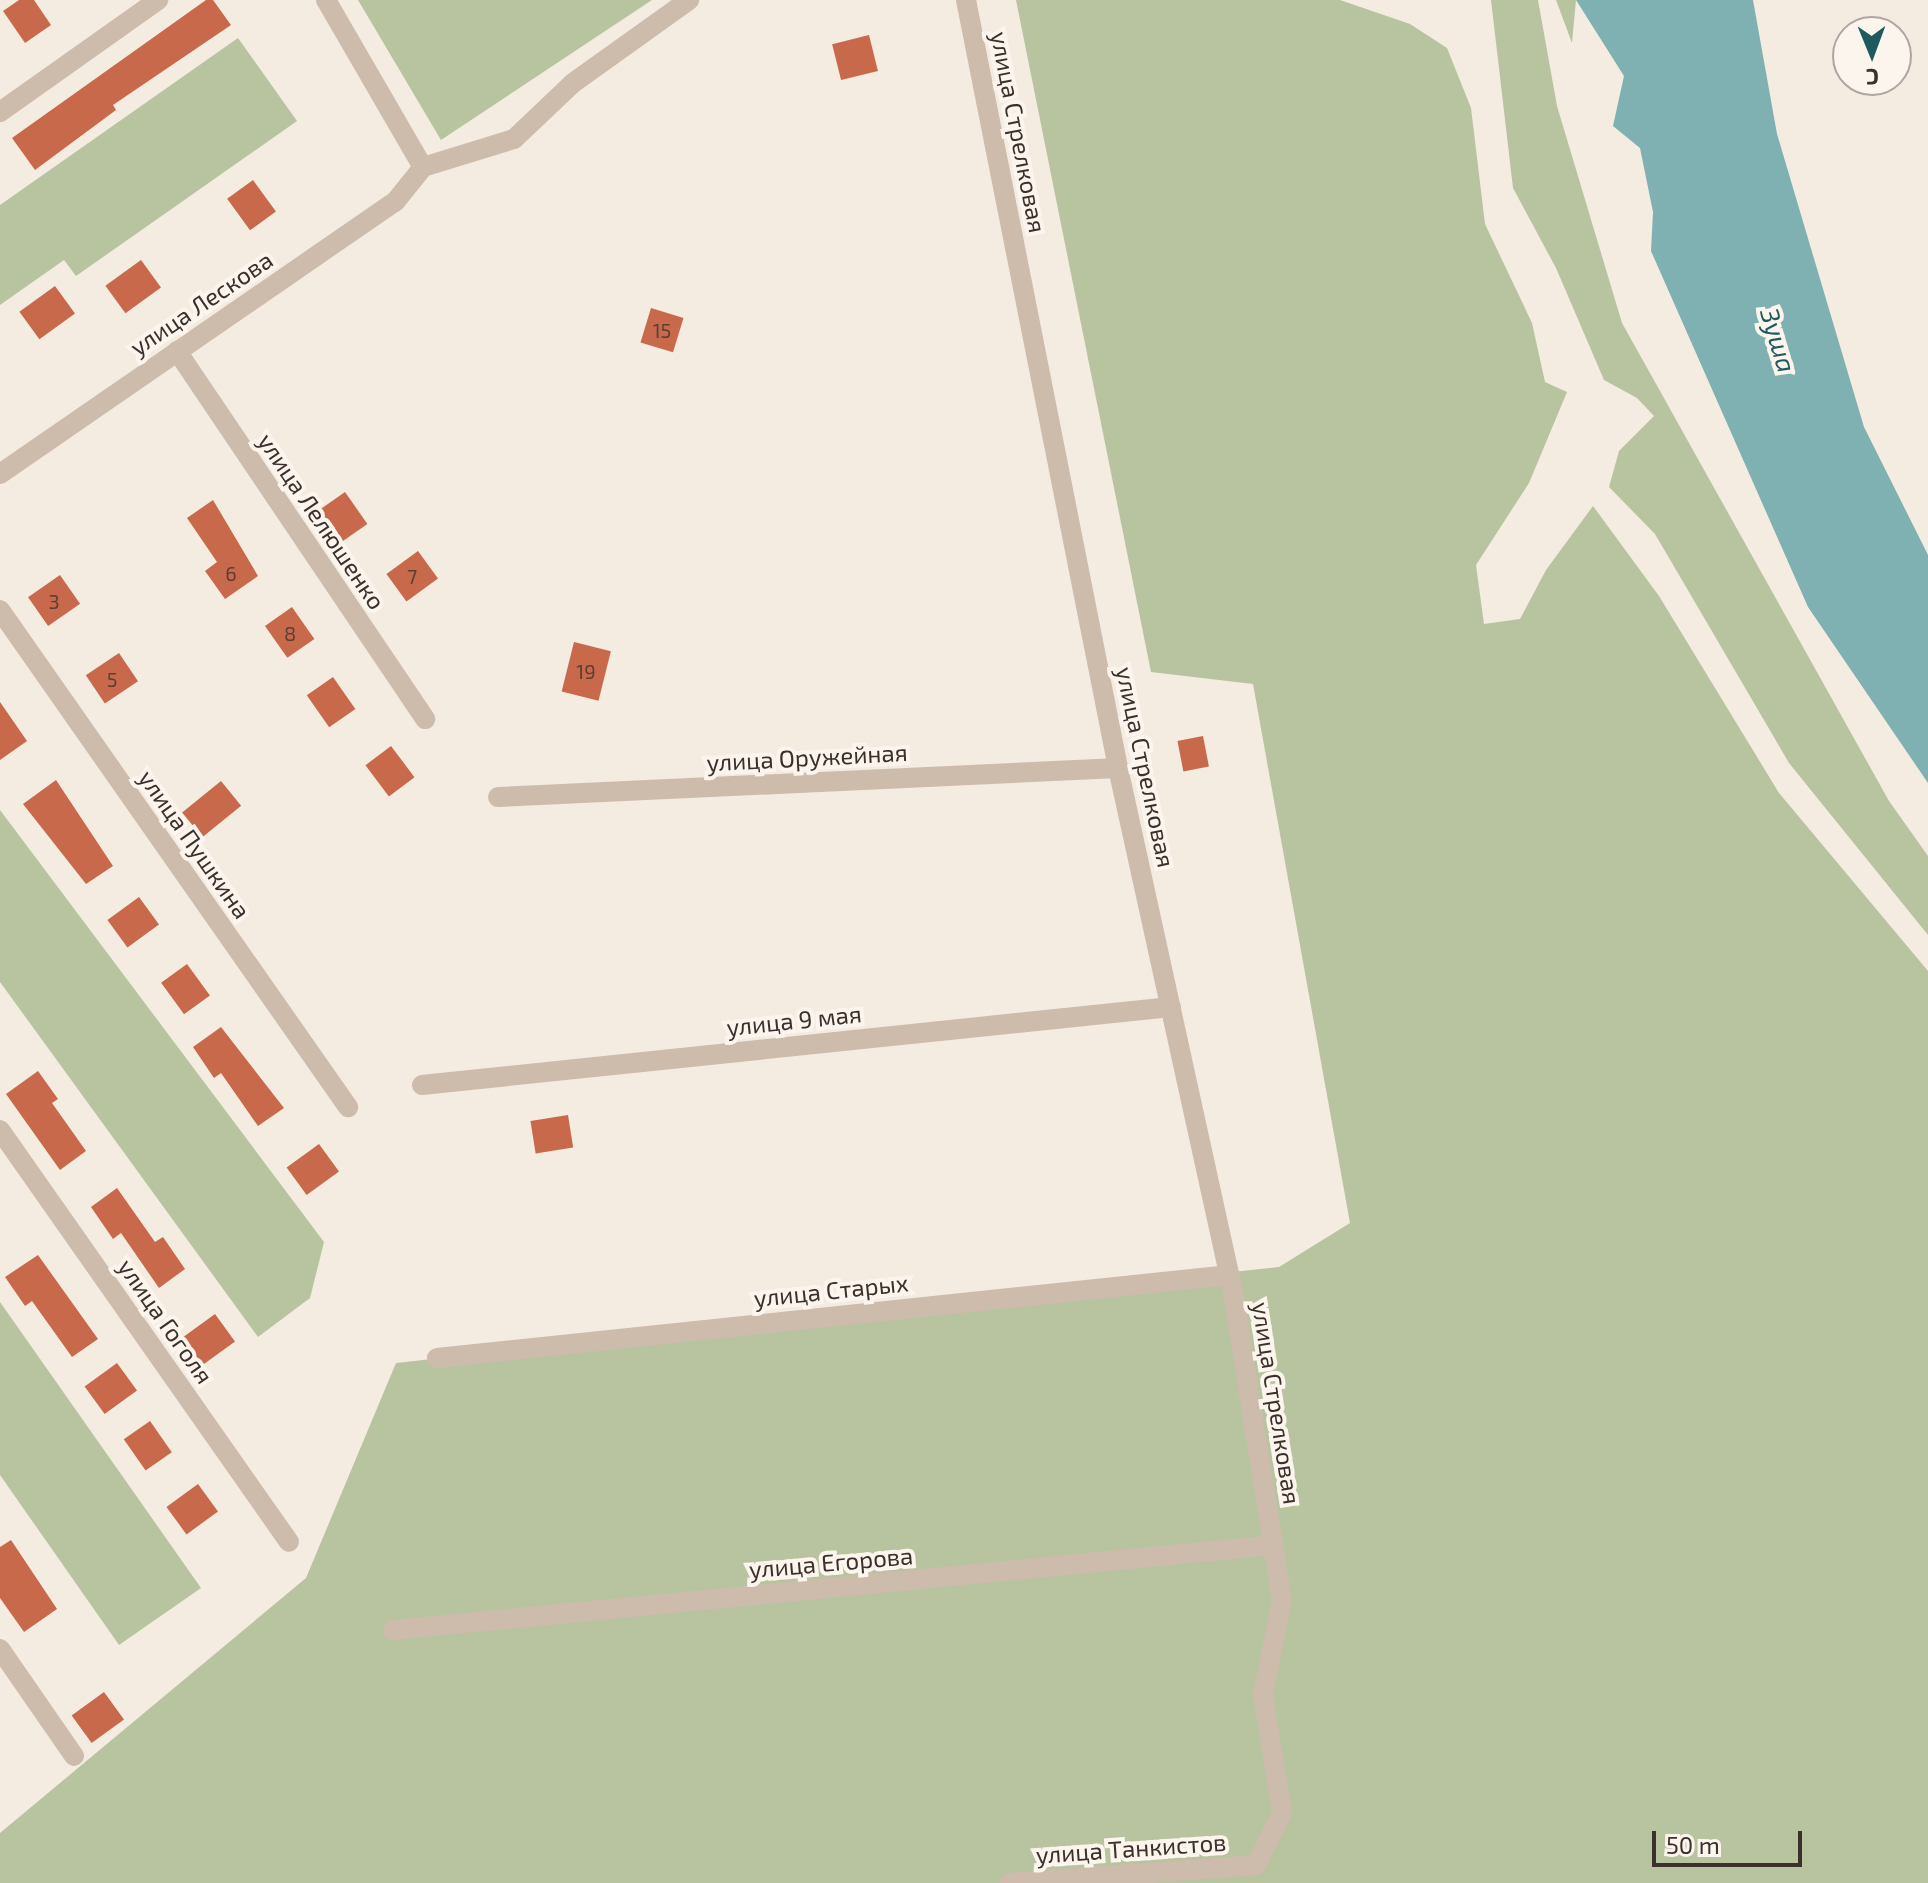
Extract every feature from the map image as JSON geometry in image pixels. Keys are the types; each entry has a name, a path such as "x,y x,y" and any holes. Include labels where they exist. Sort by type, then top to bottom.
{"street":[{"path":"0,112 158,0"},
{"path":"326,0 423,167 514,139 573,83 689,0"},
{"name":"улица Стрелковая","path":"966,0 1118,768 1230,1275 1274,1545 1282,1600 1263,1694 1282,1813 1256,1865"},
{"name":"улица Лескова","path":"0,474 395,202 423,167"},
{"name":"улица Лелюшенко","path":"177,351 425,719"},
{"name":"улица Пушкина","path":"0,610 348,1107"},
{"name":"улица Оружейная","path":"498,797 1118,768"},
{"name":"улица 9 мая","path":"422,1085 1171,1007"},
{"name":"улица Гоголя","path":"0,1130 289,1542"},
{"name":"улица Старых","path":"437,1358 1230,1275"},
{"name":"улица Егорова","path":"393,1630 1274,1545"},
{"path":"0,1649 74,1756"},
{"name":"улица Танкистов","path":"1010,1883 1256,1865"}],"green space":[{"path":"358,0 652,0 441,140"},
{"path":"1016,0 1340,0 1410,24 1447,48 1471,108 1485,224 1532,323 1545,382 1567,392 1529,483 1476,565 1484,624 1520,619 1546,570 1593,506 1659,596 1779,793 1928,971 1928,1883 0,1883 0,1833 306,1578 396,1363 1279,1267 1350,1223 1253,684 1151,672"},
{"path":"1491,0 1538,0 1557,106 1622,323 1889,801 1928,856 1928,935 1789,763 1655,534 1609,487 1619,451 1654,416 1637,398 1604,380 1556,268 1513,188"},
{"path":"1556,0 1576,0 1572,43"},
{"path":"238,38 297,121 76,276 64,260 0,305 0,205"},
{"path":"0,810 324,1242 310,1298 258,1337 0,982"},
{"path":"0,1302 201,1588 119,1645 0,1475"}],"water":[{"name":"Зуша","path":"1576,0 1753,0 1777,134 1864,427 1928,555 1928,783 1808,607 1651,251 1653,212 1640,148 1613,126 1624,76"}],"building":[{"path":"19,0 34,0 51,25 25,43 3,11"},
{"path":"206,0 213,0 231,25 113,105 116,110 35,170 12,138"},
{"path":"869,35 878,71 841,80 832,44"},
{"path":"253,180 276,212 250,230 227,199"},
{"path":"141,260 161,288 125,313 105,286"},
{"path":"55,286 75,314 39,339 19,312"},
{"path":"651,308 684,318 673,352 640,342"},
{"path":"345,492 367,524 341,542 319,510"},
{"path":"213,500 258,576 225,599 205,571 217,562 187,518"},
{"path":"418,551 438,579 406,601 386,574"},
{"path":"60,575 80,604 48,626 28,597"},
{"path":"292,607 314,639 287,658 265,626"},
{"path":"574,642 611,651 599,701 562,691"},
{"path":"119,653 138,681 105,704 86,675"},
{"path":"333,677 355,709 329,727 307,695"},
{"path":"0,702 27,741 0,760"},
{"path":"1203,736 1209,766 1183,771 1177,741"},
{"path":"391,746 414,777 389,796 365,765"},
{"path":"56,780 113,866 86,884 23,804"},
{"path":"221,781 241,806 202,837 182,812"},
{"path":"139,897 159,925 127,947 107,920"},
{"path":"187,964 210,996 184,1014 161,983"},
{"path":"221,1027 284,1108 258,1126 221,1073 214,1078 193,1047"},
{"path":"38,1071 58,1099 52,1103 86,1151 60,1170 6,1094"},
{"path":"568,1115 573,1148 536,1154 530,1121"},
{"path":"319,1144 339,1172 307,1195 287,1168"},
{"path":"117,1188 155,1242 163,1237 185,1269 159,1288 121,1233 113,1239 91,1207"},
{"path":"38,1255 98,1339 72,1357 32,1301 25,1306 5,1277"},
{"path":"215,1314 235,1342 203,1365 183,1338"},
{"path":"117,1363 137,1391 105,1414 85,1387"},
{"path":"150,1421 172,1452 146,1470 124,1439"},
{"path":"198,1484 218,1512 186,1534 166,1507"},
{"path":"11,1540 57,1609 24,1632 0,1598 0,1547"},
{"path":"104,1692 124,1720 92,1743 72,1716"}]}
